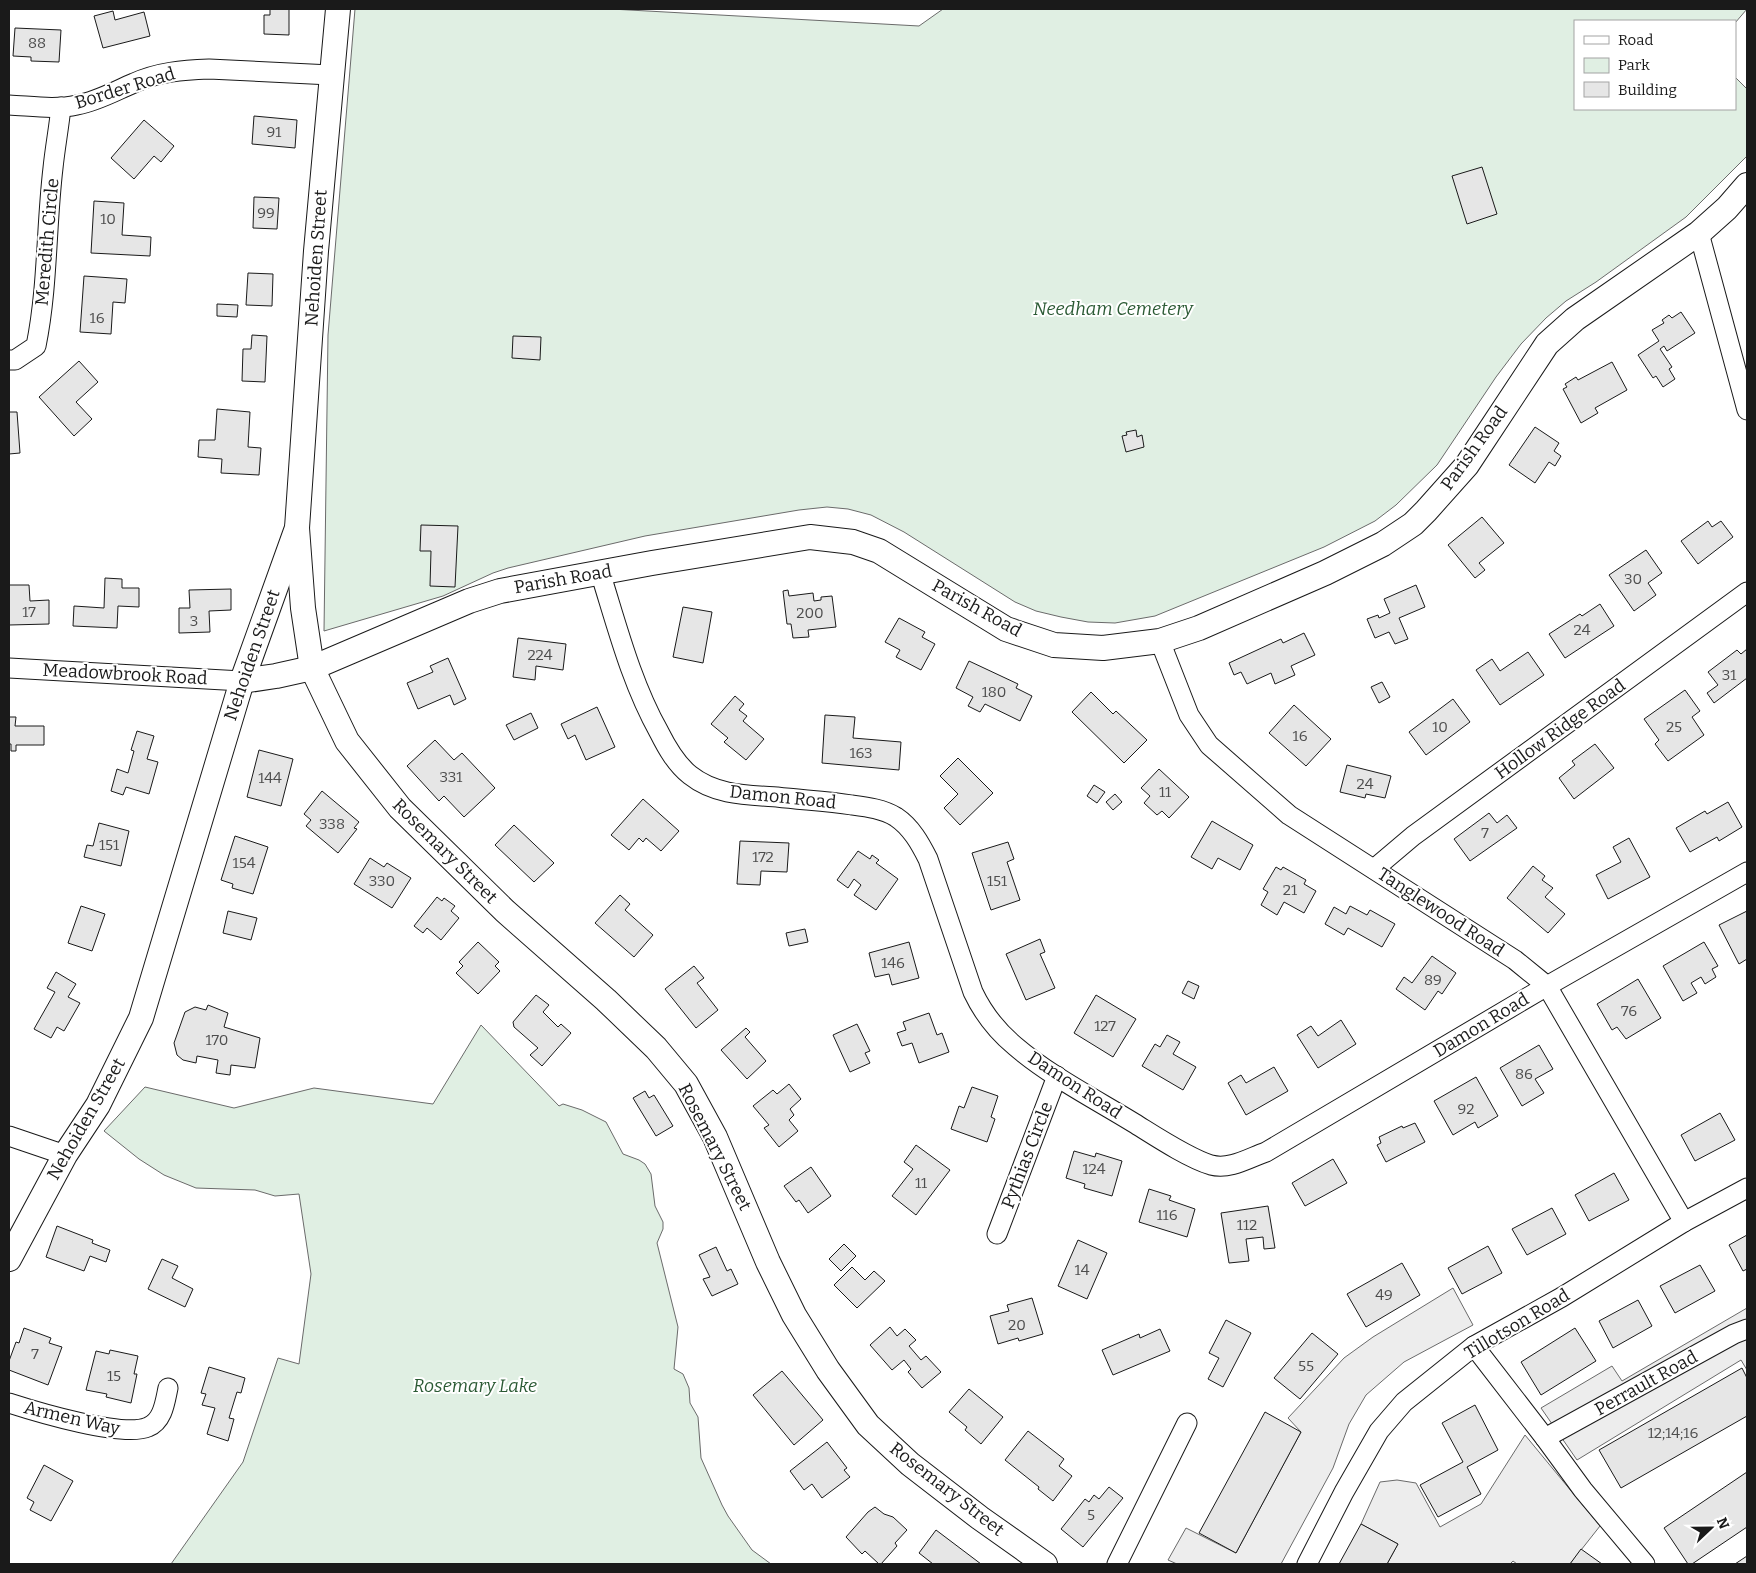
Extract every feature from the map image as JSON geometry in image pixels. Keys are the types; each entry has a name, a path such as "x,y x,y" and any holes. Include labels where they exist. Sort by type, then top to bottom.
{"street":[{"name":"Nehoiden Street","path":"9,1259 65,1155 98,1105 140,1018 242,681 297,528 316,251 338,9"},
{"name":"Border Road","path":"9,105 61,107 99,100 135,82 170,72 209,69 331,76"},
{"name":"Meredith Circle","path":"9,360 15,360 36,346 47,256 53,169 61,107"},
{"name":"Parish Road","path":"242,681 312,668 484,595 600,572 810,537 853,542 879,551 1006,629 1054,645 1103,648 1160,641 1199,628 1325,573 1383,544 1413,524 1467,465 1547,344 1575,319 1699,233 1727,208 1747,186"},
{"path":"1699,233 1747,410"},
{"name":"Rosemary Street","path":"297,528 304,608 312,668 347,741 400,808 505,911 613,1006 656,1048 686,1084 715,1137 768,1262 794,1315 828,1370 868,1425 910,1464 980,1518 1045,1564"},
{"name":"Damon Road","path":"600,572 634,680 652,721 669,751 681,766 700,782 715,789 734,794 836,802 874,808 897,818 910,830 928,859 973,992 979,1006 999,1031 1016,1047 1058,1076 1180,1151 1212,1165 1234,1165 1266,1152 1548,986 1747,872"},
{"name":"Hollow Ridge Road","path":"1374,868 1413,836 1747,592"},
{"name":"Tanglewood Road","path":"1160,641 1190,714 1209,745 1289,815 1515,960 1548,986 1684,1222"},
{"name":"Meadowbrook Road","path":"9,668 242,681"},
{"name":"Pythias Circle","path":"997,1234 1058,1076"},
{"path":"9,1136 65,1155"},
{"name":"Tillotson Road","path":"1307,1564 1344,1492 1379,1431 1404,1402 1474,1346 1562,1297 1684,1222 1747,1188"},
{"name":"Perrault Road","path":"1545,1438 1734,1334 1747,1330"},
{"path":"1474,1346 1583,1490 1645,1564"},
{"name":"Armen Way","path":"9,1403 102,1427 123,1431 136,1430 149,1427 158,1419 164,1407 168,1388"},
{"path":"1117,1564 1187,1423"}],"green space":[{"name":"Needham Cemetery","path":"355,9 611,9 919,26 943,9 1747,9 1736,22 1736,20 1574,20 1574,110 1736,110 1736,78 1747,89 1747,156 1686,217 1596,282 1566,301 1546,318 1521,344 1496,377 1437,465 1396,505 1375,521 1324,547 1155,616 1115,623 1088,622 1036,611 1015,602 904,532 871,515 848,509 827,507 645,536 508,568 443,596 324,631 328,335"},
{"name":"Rosemary Lake","path":"481,1025 559,1106 563,1104 582,1110 606,1122 623,1154 645,1164 651,1174 655,1206 663,1222 663,1229 657,1243 678,1327 674,1369 683,1374 689,1388 690,1403 698,1417 701,1458 728,1516 752,1550 771,1564 171,1564 243,1462 278,1358 299,1364 311,1274 299,1194 275,1196 255,1190 196,1188 164,1175 139,1159 104,1131 145,1087 234,1108 314,1088 433,1104"}],"shaded area":[{"path":"1453,1288 1473,1325 1404,1362 1366,1395 1349,1424 1333,1468 1281,1564 1177,1564 1168,1560 1186,1528 1236,1553 1301,1432 1288,1418 1344,1358 1373,1337"},
{"path":"1747,1308 1747,1370 1741,1360 1577,1460 1541,1408 1612,1366 1622,1381"},
{"path":"1525,1435 1600,1526 1570,1564 1517,1564 1513,1561 1510,1564 1387,1564 1398,1544 1361,1524 1380,1482 1397,1480 1416,1483 1440,1527 1481,1504"}],"building":[{"path":"270,9 289,9 289,35 264,34 264,15 270,15"},
{"path":"113,11 115,20 144,12 150,36 103,48 94,16"},
{"path":"15,28 61,30 59,62 31,61 31,57 13,56"},
{"path":"254,116 297,120 295,148 252,144"},
{"path":"144,120 174,146 161,162 154,156 134,179 111,158"},
{"path":"1482,167 1497,214 1467,224 1452,176"},
{"path":"254,197 279,198 277,229 253,228"},
{"path":"94,201 124,203 122,235 151,237 150,256 91,253"},
{"path":"248,273 273,274 272,306 246,305"},
{"path":"84,276 127,279 125,303 113,302 111,334 80,332"},
{"path":"217,304 238,305 237,317 217,316"},
{"path":"1681,312 1695,333 1667,351 1664,346 1660,349 1672,367 1669,369 1675,379 1663,387 1656,376 1653,378 1638,355 1659,341 1652,330 1664,323 1662,320 1669,315 1672,318"},
{"path":"252,335 267,336 265,382 242,381 243,349 251,349"},
{"path":"513,336 541,337 540,360 512,358"},
{"path":"79,361 98,382 76,402 92,419 74,436 39,397"},
{"path":"1612,362 1627,390 1595,408 1598,413 1581,423 1563,389 1567,387 1565,384 1576,377 1578,380"},
{"path":"217,409 250,412 248,447 261,448 259,475 221,473 222,459 198,457 199,440 215,440"},
{"path":"9,412 17,412 20,453 9,454"},
{"path":"1535,427 1559,443 1554,451 1561,456 1555,466 1549,462 1535,483 1509,465"},
{"path":"1136,430 1137,437 1142,435 1144,447 1126,452 1122,436 1127,435 1126,432"},
{"path":"1482,517 1504,543 1479,563 1485,570 1475,578 1448,545"},
{"path":"1708,521 1712,527 1721,521 1733,537 1698,564 1681,541"},
{"path":"421,525 458,526 455,587 430,586 431,551 420,551"},
{"path":"1646,550 1662,573 1648,583 1656,595 1634,611 1609,575"},
{"path":"105,578 122,579 122,588 139,588 139,607 118,606 117,628 73,626 74,606 104,608"},
{"path":"9,585 29,585 30,601 49,600 49,624 9,625"},
{"path":"1416,585 1425,607 1399,618 1408,639 1395,644 1389,632 1375,638 1367,619 1378,615 1379,618 1390,613 1384,599"},
{"path":"231,589 231,610 209,611 210,632 179,633 179,608 190,608 189,590"},
{"path":"788,590 789,596 813,593 814,601 821,600 821,597 832,596 836,627 808,630 809,637 793,638 791,624 787,624 783,591"},
{"path":"1600,604 1614,626 1565,658 1549,634 1580,614 1582,616"},
{"path":"683,607 712,612 703,663 673,657"},
{"path":"899,618 925,632 922,637 935,644 921,670 896,657 900,650 885,642"},
{"path":"1304,633 1315,655 1291,666 1295,675 1275,684 1271,673 1247,684 1241,672 1234,675 1229,663 1281,639 1283,643"},
{"path":"518,638 566,644 563,670 536,666 535,680 513,677"},
{"path":"1747,649 1747,678 1714,703 1707,693 1718,685 1708,672 1737,650 1741,654"},
{"path":"1528,652 1544,675 1500,705 1476,670 1492,659 1500,671"},
{"path":"448,658 466,699 454,705 450,695 418,709 407,683 433,672 430,666"},
{"path":"969,661 1018,684 1016,688 1032,696 1020,721 985,704 980,712 968,706 973,697 956,688"},
{"path":"1382,682 1390,697 1379,703 1371,687"},
{"path":"1685,690 1700,711 1692,717 1704,735 1668,761 1655,744 1659,740 1644,719"},
{"path":"1091,692 1113,714 1116,711 1147,740 1124,763 1072,712"},
{"path":"735,696 744,704 739,710 747,716 743,721 764,739 746,760 724,742 728,738 711,724"},
{"path":"1453,699 1470,722 1426,755 1409,732"},
{"path":"1294,705 1331,739 1306,766 1269,733"},
{"path":"597,707 615,747 586,760 575,735 568,739 561,724"},
{"path":"531,713 538,728 514,740 506,725"},
{"path":"825,715 855,717 853,738 901,742 899,770 822,763"},
{"path":"9,717 16,717 15,726 44,726 44,745 16,745 16,751 11,751 11,744 9,744"},
{"path":"137,731 154,736 147,759 158,762 149,794 126,787 123,795 111,791 117,769 128,773 134,751 131,750"},
{"path":"435,740 454,760 462,753 495,788 464,817 444,796 439,801 407,766"},
{"path":"1595,744 1614,768 1574,799 1559,778 1575,765 1572,761"},
{"path":"259,750 293,759 281,806 247,797"},
{"path":"958,758 993,793 960,825 944,808 958,794 940,776"},
{"path":"1347,765 1391,776 1385,798 1366,794 1365,798 1340,792"},
{"path":"1159,769 1189,797 1169,818 1162,811 1157,815 1144,803 1150,796 1141,788"},
{"path":"1094,785 1105,792 1097,803 1087,796"},
{"path":"322,791 359,822 354,828 357,829 338,853 306,826 311,820 304,814"},
{"path":"1115,794 1122,802 1113,810 1106,802"},
{"path":"643,799 679,831 661,851 646,838 643,842 639,838 629,850 611,835"},
{"path":"1728,802 1742,827 1719,841 1717,837 1690,852 1676,828 1705,811 1707,814"},
{"path":"1489,813 1497,823 1507,815 1517,828 1470,861 1454,839"},
{"path":"1212,821 1253,845 1240,870 1218,858 1212,869 1191,857"},
{"path":"99,823 129,831 121,866 84,857 87,845 93,846"},
{"path":"514,825 554,863 534,882 495,845"},
{"path":"235,836 268,847 253,894 232,888 233,884 221,880"},
{"path":"1629,838 1650,877 1608,899 1596,875 1621,862 1613,847"},
{"path":"740,841 789,843 787,872 761,871 760,885 737,884"},
{"path":"1008,842 1014,859 1007,862 1020,900 991,910 972,853"},
{"path":"858,851 870,859 872,855 879,860 876,863 898,879 876,910 854,895 861,885 854,879 848,888 837,880"},
{"path":"370,858 384,867 387,863 411,878 392,908 354,884"},
{"path":"1533,866 1545,876 1542,880 1553,888 1545,897 1565,914 1548,933 1507,898"},
{"path":"1276,867 1281,870 1283,867 1306,880 1304,884 1316,891 1304,913 1284,902 1277,915 1261,905 1268,892 1263,889"},
{"path":"620,895 630,904 625,910 653,935 634,957 595,923"},
{"path":"437,897 442,901 444,898 455,906 451,911 459,918 441,940 427,928 423,933 414,926"},
{"path":"81,906 105,914 92,951 68,943"},
{"path":"1350,906 1367,915 1370,910 1395,924 1382,947 1348,928 1344,935 1325,924 1334,907 1346,914"},
{"path":"228,911 257,918 251,940 223,933"},
{"path":"1747,911 1747,959 1739,964 1719,925"},
{"path":"805,929 808,942 789,946 786,933"},
{"path":"1040,939 1045,952 1040,954 1055,988 1026,1000 1006,954"},
{"path":"478,942 499,962 495,966 500,971 478,994 456,973 463,966 459,962"},
{"path":"909,942 919,978 892,985 889,974 875,977 869,953"},
{"path":"1704,942 1718,966 1712,969 1716,977 1705,984 1701,977 1691,983 1697,993 1683,1001 1663,966"},
{"path":"1432,956 1456,973 1442,994 1438,991 1425,1010 1396,989 1404,977 1412,983"},
{"path":"694,966 704,978 697,983 718,1010 696,1028 665,989"},
{"path":"56,972 76,984 68,997 80,1003 64,1031 57,1027 51,1038 34,1029 55,992 47,988"},
{"path":"1638,979 1661,1018 1626,1039 1617,1027 1612,1030 1597,1004"},
{"path":"1188,981 1199,986 1194,999 1182,993"},
{"path":"536,995 549,1005 543,1012 558,1027 561,1024 571,1033 542,1066 530,1055 538,1048 514,1027 513,1022"},
{"path":"1096,995 1136,1019 1113,1057 1074,1033"},
{"path":"208,1005 228,1013 224,1027 260,1038 255,1068 231,1065 230,1075 216,1073 218,1060 197,1056 196,1063 183,1060 177,1055 174,1043 185,1012 195,1007 206,1010"},
{"path":"929,1013 937,1035 942,1033 949,1052 919,1063 912,1043 902,1046 897,1033 906,1030 903,1022"},
{"path":"1341,1020 1356,1044 1318,1068 1297,1035 1311,1026 1318,1036"},
{"path":"857,1024 870,1051 865,1053 870,1063 850,1072 833,1035"},
{"path":"746,1028 750,1032 745,1037 766,1061 747,1079 721,1050"},
{"path":"1167,1035 1180,1042 1173,1054 1196,1067 1183,1090 1142,1066 1155,1044 1160,1047"},
{"path":"1539,1045 1553,1069 1535,1079 1544,1093 1522,1106 1500,1068"},
{"path":"1274,1067 1288,1091 1246,1115 1228,1083 1241,1075 1246,1083"},
{"path":"1476,1077 1498,1116 1478,1128 1475,1122 1453,1135 1434,1101"},
{"path":"789,1084 801,1099 790,1109 794,1115 789,1120 798,1131 779,1147 764,1128 769,1125 753,1106 773,1090 777,1094"},
{"path":"972,1087 998,1096 991,1117 995,1119 987,1142 951,1129 959,1106 964,1108"},
{"path":"645,1091 649,1098 654,1095 673,1126 656,1136 633,1098"},
{"path":"1720,1113 1735,1140 1695,1161 1681,1135"},
{"path":"1415,1123 1425,1142 1386,1162 1377,1145 1381,1143 1379,1137 1402,1126 1403,1128"},
{"path":"916,1145 950,1170 916,1215 892,1196 913,1169 904,1162"},
{"path":"1074,1151 1095,1157 1096,1153 1122,1161 1112,1196 1084,1188 1085,1184 1066,1178"},
{"path":"1333,1159 1347,1183 1305,1206 1292,1183"},
{"path":"811,1167 831,1196 808,1213 799,1200 796,1202 784,1186"},
{"path":"1614,1173 1629,1200 1589,1221 1575,1195"},
{"path":"1149,1189 1171,1196 1169,1200 1195,1209 1187,1237 1139,1222"},
{"path":"1268,1206 1275,1248 1264,1249 1263,1237 1246,1239 1249,1261 1229,1263 1221,1213"},
{"path":"1552,1208 1566,1234 1527,1255 1512,1229"},
{"path":"57,1226 93,1240 92,1243 110,1250 106,1262 90,1256 84,1271 46,1257"},
{"path":"1747,1235 1747,1269 1743,1271 1729,1245"},
{"path":"1078,1240 1107,1253 1087,1299 1058,1286"},
{"path":"844,1244 856,1256 841,1271 829,1259"},
{"path":"1488,1246 1502,1273 1462,1294 1448,1268"},
{"path":"716,1247 727,1271 731,1269 738,1284 712,1296 703,1279 710,1277 699,1255"},
{"path":"162,1259 178,1266 172,1278 193,1289 185,1307 148,1289"},
{"path":"1402,1263 1420,1295 1366,1327 1347,1294"},
{"path":"1700,1265 1715,1291 1675,1313 1660,1286"},
{"path":"852,1267 865,1280 874,1271 885,1281 857,1308 834,1285"},
{"path":"1032,1298 1043,1334 1019,1341 1018,1338 998,1344 990,1316 1009,1311 1007,1305"},
{"path":"1638,1300 1652,1326 1613,1348 1599,1321"},
{"path":"1226,1320 1251,1333 1223,1387 1208,1379 1219,1358 1209,1353"},
{"path":"890,1327 897,1336 905,1329 916,1340 909,1346 921,1360 926,1356 941,1372 922,1388 908,1372 911,1369 904,1360 892,1370 870,1345"},
{"path":"24,1328 51,1338 49,1343 62,1347 48,1385 9,1370 9,1361 16,1342 19,1343"},
{"path":"1575,1328 1596,1361 1541,1395 1521,1362"},
{"path":"1160,1329 1170,1351 1113,1375 1102,1350 1139,1334 1140,1338"},
{"path":"1312,1333 1338,1354 1300,1399 1274,1378"},
{"path":"110,1350 138,1356 134,1374 137,1374 131,1403 106,1397 107,1394 86,1390 96,1351 109,1354"},
{"path":"209,1367 245,1378 241,1393 237,1392 229,1418 234,1419 228,1441 207,1434 215,1408 202,1405 206,1394 201,1393"},
{"path":"1742,1368 1747,1378 1747,1416 1621,1488 1599,1450"},
{"path":"782,1371 823,1420 794,1445 753,1395"},
{"path":"969,1389 1003,1417 981,1444 965,1430 967,1427 949,1412"},
{"path":"1475,1405 1498,1450 1467,1467 1481,1494 1438,1517 1420,1485 1463,1462 1442,1423"},
{"path":"1265,1412 1301,1432 1236,1553 1199,1533"},
{"path":"1028,1431 1064,1459 1059,1466 1072,1476 1053,1501 1038,1489 1039,1487 1005,1460"},
{"path":"827,1442 847,1468 844,1470 850,1477 822,1498 812,1484 804,1490 790,1471"},
{"path":"44,1465 73,1481 51,1521 30,1510 34,1502 27,1498"},
{"path":"1747,1472 1747,1527 1692,1564 1688,1564 1664,1528"},
{"path":"1109,1487 1123,1498 1083,1547 1061,1529 1085,1499 1089,1502 1094,1495 1099,1499"},
{"path":"875,1507 884,1514 893,1517 907,1530 895,1543 897,1546 881,1564 865,1551 862,1554 846,1537 868,1512"},
{"path":"1361,1524 1398,1544 1387,1564 1339,1564"},
{"path":"936,1530 981,1564 933,1564 919,1553"},
{"path":"1581,1549 1602,1564 1570,1564"},
{"path":"1747,1556 1747,1564 1735,1564"}]}
